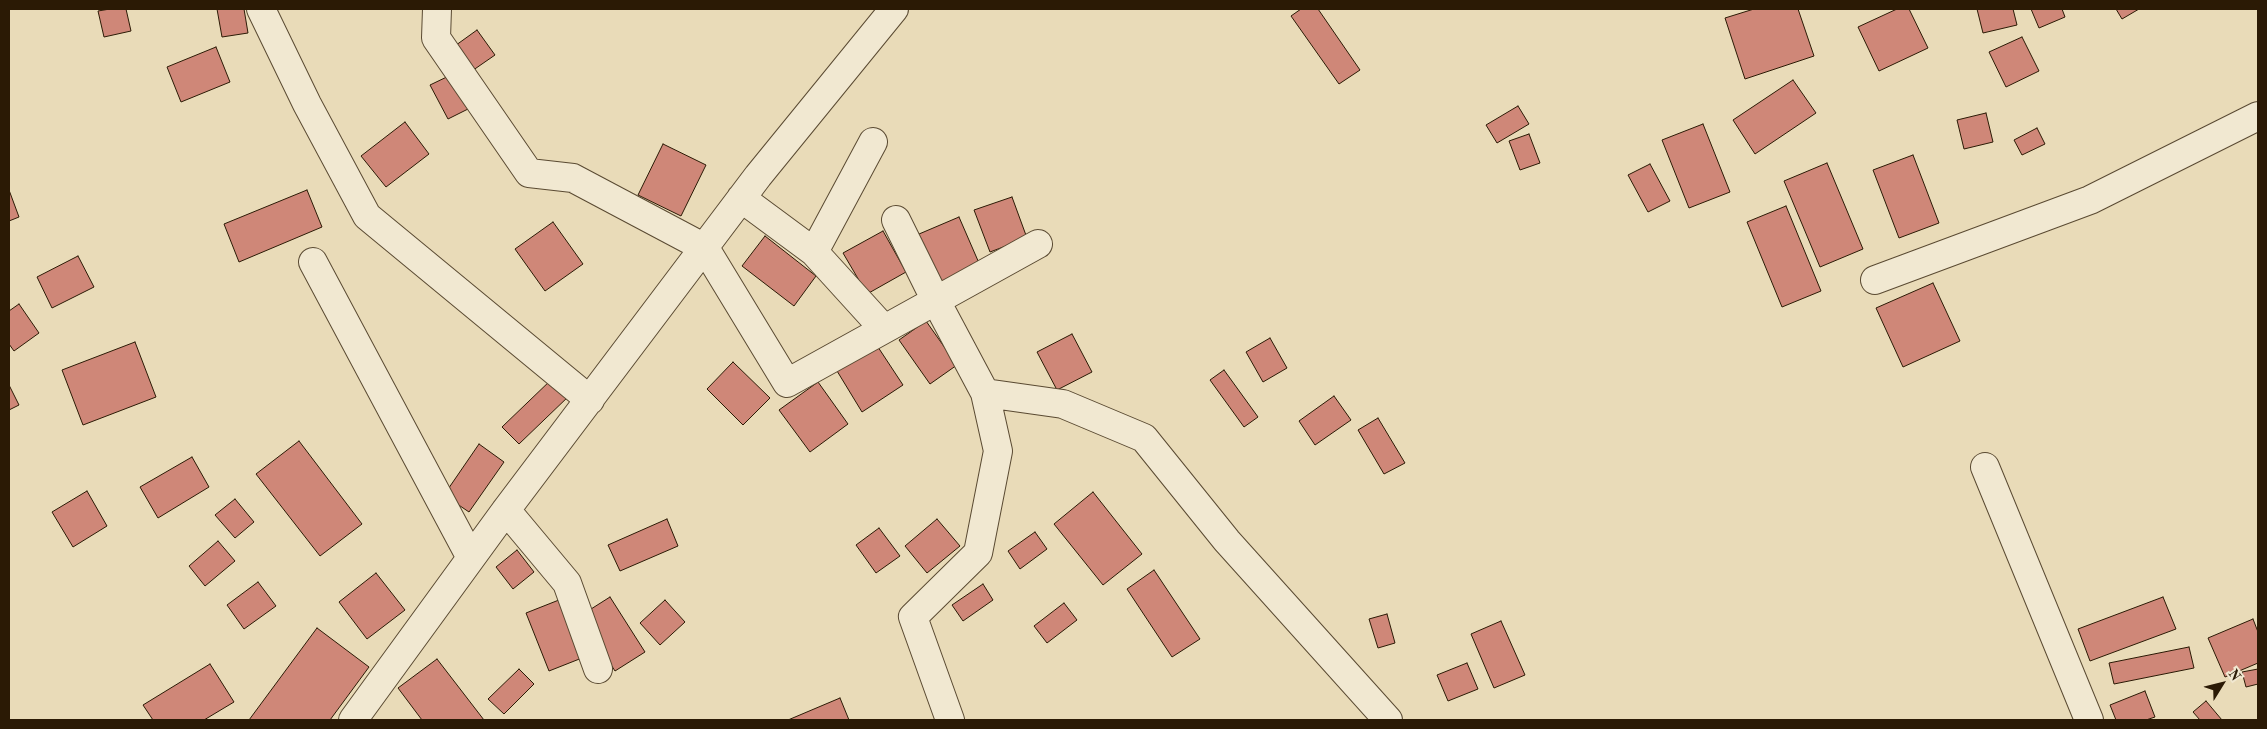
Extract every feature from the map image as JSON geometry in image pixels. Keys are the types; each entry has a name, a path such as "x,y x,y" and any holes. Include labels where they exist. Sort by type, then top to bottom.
{"street":[{"path":"261,9 307,104 367,216 590,400"},
{"path":"437,9 436,38 529,173 573,178 705,248 787,383 1038,244"},
{"path":"353,720 470,558 741,198 894,9"},
{"path":"1875,280 2090,200 2258,116"},
{"path":"814,252 873,142"},
{"path":"741,198 814,252 884,329"},
{"path":"896,220 985,393 998,451 978,553 913,617 950,720"},
{"path":"313,262 470,558"},
{"path":"985,393 1063,404 1144,438 1227,541 1388,720"},
{"path":"1985,467 2089,720"},
{"path":"506,510 567,583 598,669"}],"building":[{"path":"126,9 131,31 104,37 98,11"},
{"path":"217,9 244,9 248,33 222,37"},
{"path":"1301,9 1318,9 1360,70 1339,84 1291,16"},
{"path":"1754,9 1798,9 1814,56 1745,79 1725,18"},
{"path":"1897,9 1909,9 1928,48 1879,71 1858,27"},
{"path":"1977,9 2013,9 2017,25 1983,33"},
{"path":"2031,9 2062,9 2065,17 2039,28"},
{"path":"2116,9 2139,9 2122,19"},
{"path":"477,30 495,55 469,73 452,48"},
{"path":"2022,37 2039,71 2006,87 1989,52"},
{"path":"216,47 230,82 181,102 167,67"},
{"path":"453,74 470,108 448,119 430,85"},
{"path":"1793,80 1816,113 1755,154 1733,120"},
{"path":"1518,106 1529,124 1497,143 1486,125"},
{"path":"1986,113 1993,142 1964,149 1957,120"},
{"path":"405,122 429,154 386,187 361,156"},
{"path":"1703,124 1730,192 1689,208 1662,140"},
{"path":"2037,128 2045,144 2022,155 2014,140"},
{"path":"1529,134 1540,163 1520,170 1509,141"},
{"path":"663,144 706,165 681,216 638,195"},
{"path":"1913,155 1939,223 1899,238 1873,170"},
{"path":"1827,163 1863,249 1820,267 1784,181"},
{"path":"1650,164 1670,201 1648,212 1628,175"},
{"path":"9,190 19,217 9,221"},
{"path":"307,190 322,227 239,262 224,224"},
{"path":"1012,197 1027,238 990,252 974,210"},
{"path":"1786,206 1821,291 1782,307 1747,222"},
{"path":"959,217 982,270 935,290 912,237"},
{"path":"553,222 583,264 545,291 515,249"},
{"path":"883,231 906,272 867,294 843,253"},
{"path":"765,236 816,276 794,306 742,266"},
{"path":"78,256 94,287 52,308 37,277"},
{"path":"1933,283 1960,341 1903,367 1876,308"},
{"path":"19,304 39,333 14,351 9,344 9,311"},
{"path":"926,321 957,365 930,384 899,340"},
{"path":"1072,334 1092,372 1057,390 1037,352"},
{"path":"1270,338 1287,368 1263,382 1246,352"},
{"path":"874,341 903,385 862,412 834,366"},
{"path":"135,342 156,397 83,425 62,370"},
{"path":"733,362 770,398 743,425 707,389"},
{"path":"1224,370 1258,417 1244,427 1210,380"},
{"path":"553,378 570,395 519,444 502,427"},
{"path":"818,382 848,424 810,452 779,410"},
{"path":"9,385 19,405 9,410"},
{"path":"1334,396 1351,420 1315,445 1299,421"},
{"path":"1378,418 1405,463 1384,474 1358,430"},
{"path":"299,441 362,524 320,556 256,474"},
{"path":"479,444 504,462 469,512 444,495"},
{"path":"192,457 209,487 158,518 140,487"},
{"path":"87,491 107,526 73,547 52,512"},
{"path":"1093,492 1142,554 1103,585 1054,524"},
{"path":"235,499 254,522 235,538 215,515"},
{"path":"667,519 678,546 620,571 608,545"},
{"path":"937,519 960,546 927,573 905,546"},
{"path":"879,528 900,556 876,573 856,545"},
{"path":"1035,532 1047,549 1020,569 1008,551"},
{"path":"218,541 235,561 205,586 189,566"},
{"path":"517,550 534,572 513,589 496,567"},
{"path":"1154,570 1200,639 1172,657 1127,589"},
{"path":"376,573 405,610 367,639 339,602"},
{"path":"258,582 276,606 244,629 227,605"},
{"path":"983,584 993,600 963,621 952,605"},
{"path":"610,597 645,652 615,671 580,616"},
{"path":"2163,597 2176,629 2090,661 2078,629"},
{"path":"564,598 587,656 549,671 526,613"},
{"path":"665,600 685,622 660,645 640,623"},
{"path":"1064,603 1077,620 1047,643 1034,626"},
{"path":"1387,614 1395,643 1378,648 1369,619"},
{"path":"2253,619 2258,632 2258,663 2225,677 2208,638"},
{"path":"1501,621 1525,675 1494,688 1471,634"},
{"path":"317,628 369,667 330,720 249,720"},
{"path":"2189,647 2194,668 2114,684 2109,663"},
{"path":"437,659 484,720 422,720 398,688"},
{"path":"1467,663 1478,689 1448,701 1437,675"},
{"path":"210,664 234,702 204,720 153,720 143,705"},
{"path":"519,669 534,684 504,714 488,699"},
{"path":"2258,669 2258,684 2246,687 2242,672"},
{"path":"2145,691 2155,717 2146,720 2116,720 2110,705"},
{"path":"840,698 849,720 788,720"},
{"path":"2206,701 2222,720 2200,720 2193,712"}]}
